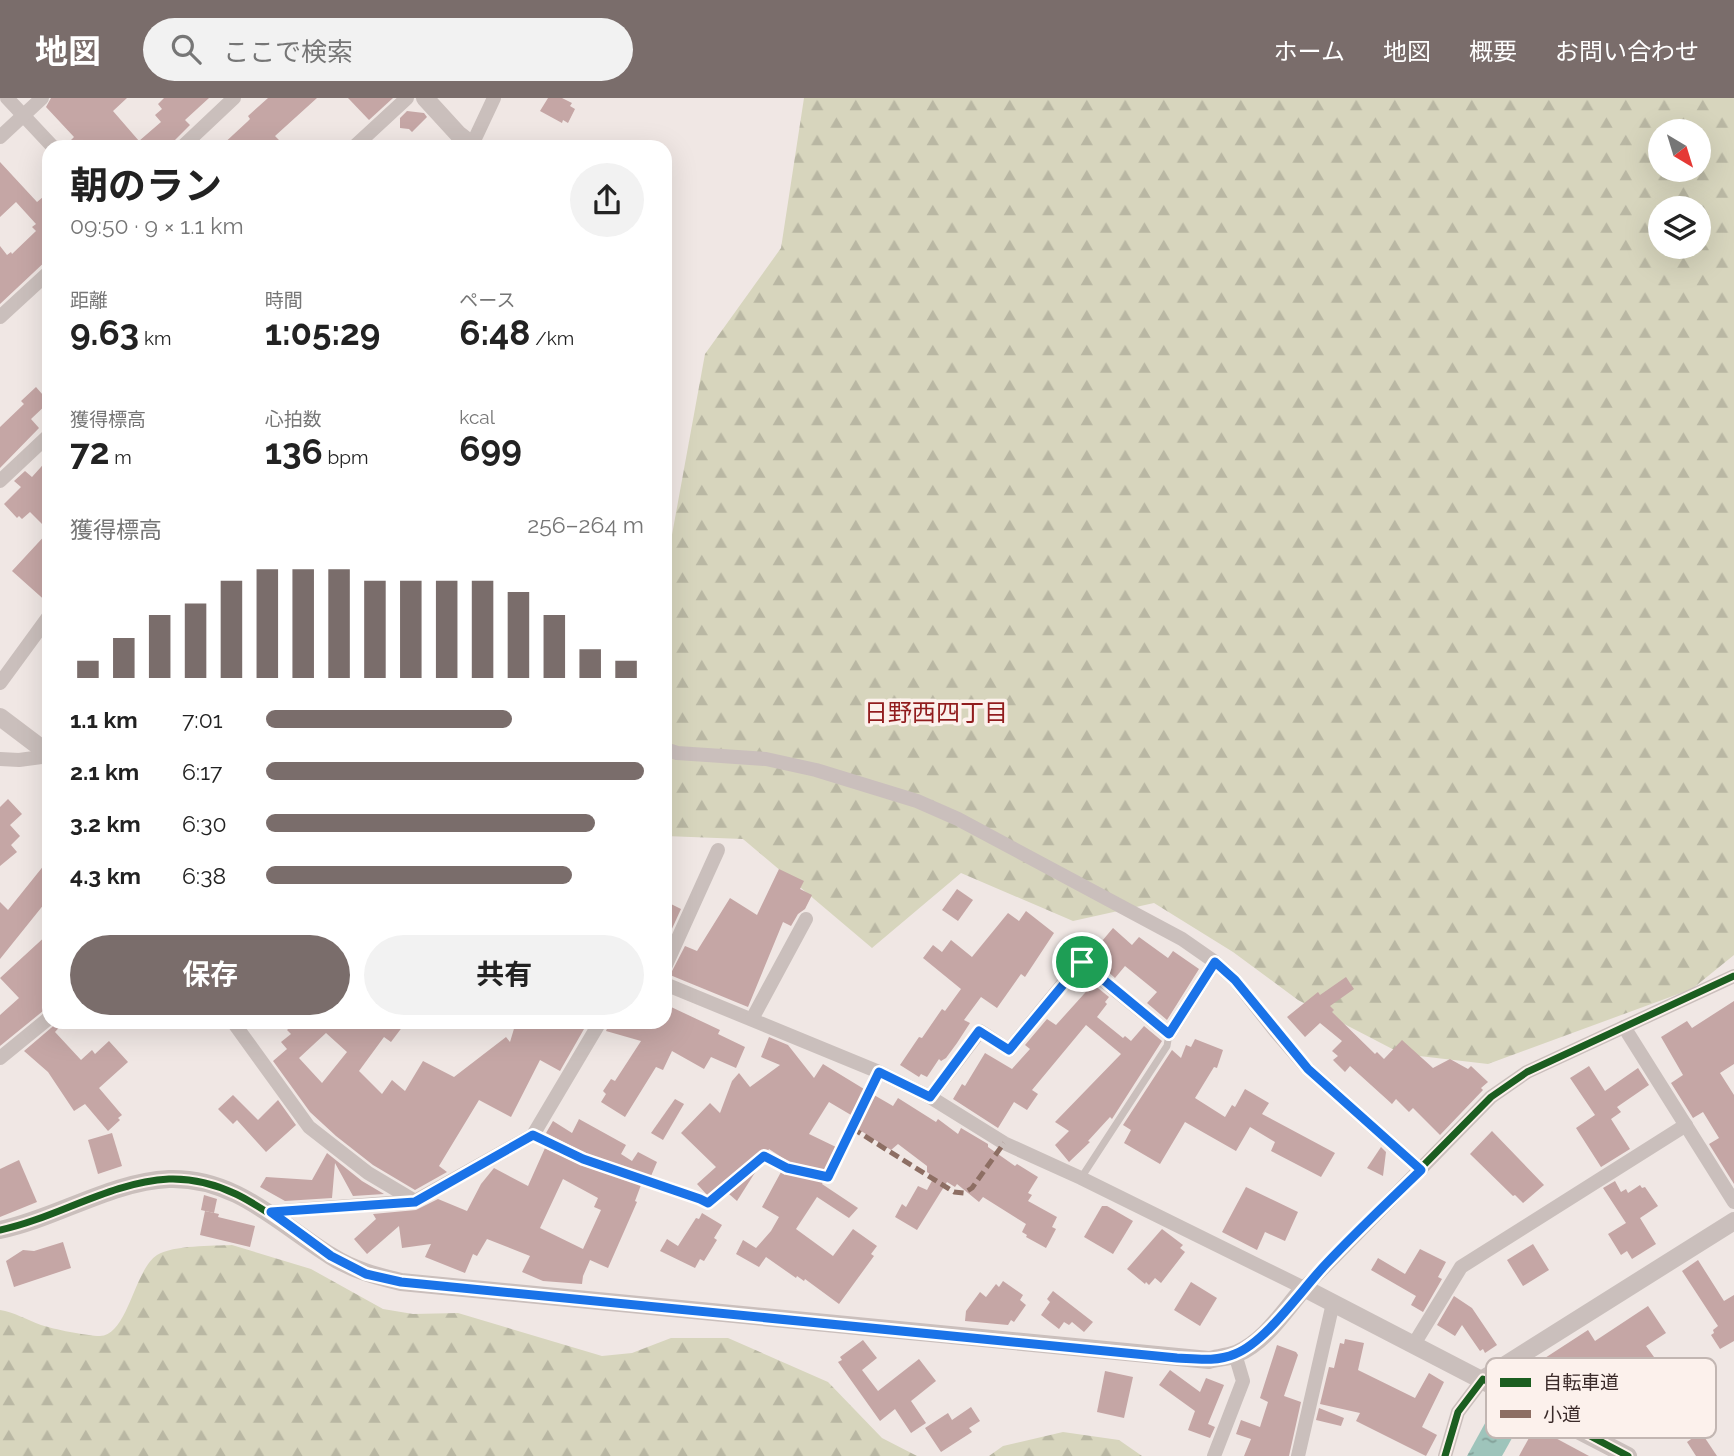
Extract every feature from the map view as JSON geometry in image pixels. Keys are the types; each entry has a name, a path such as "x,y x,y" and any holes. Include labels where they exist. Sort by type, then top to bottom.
{"street":[{"path":"7,98 46,140"},
{"path":"0,137 42,98"},
{"path":"189,140 234,98"},
{"path":"362,140 407,98"},
{"path":"425,98 465,140"},
{"path":"475,140 494,98"},
{"path":"0,317 42,278"},
{"path":"0,481 42,442"},
{"path":"0,683 42,626"},
{"path":"0,717 42,750"},
{"path":"672,751 766,759 816,770 917,801 958,819 1182,939 1235,980 1308,1069 1421,1170"},
{"path":"0,759 19,760 42,756"},
{"path":"672,952 718,850"},
{"path":"752,1019 806,919"},
{"path":"930,1097 979,1031 1009,1050 1082,962 1169,1034 1215,962"},
{"path":"0,1230 23,1225 116,1189 169,1179 216,1185 271,1212 331,1256 366,1274 401,1282 1209,1360 1235,1354 1265,1333 1304,1288 1491,1097 1527,1072 1734,976"},
{"path":"672,987 879,1072 930,1097 1004,1143 1081,1178 1486,1381"},
{"path":"0,1058 42,1024"},
{"path":"1625,1027 1734,1202"},
{"path":"238,1029 309,1127 369,1173 415,1202"},
{"path":"271,1212 415,1202 533,1135 596,1029"},
{"path":"1414,1344 1461,1267 1686,1125"},
{"path":"1516,1358 1734,1221"},
{"path":"1297,1456 1334,1303"},
{"path":"1214,1456 1243,1381 1235,1354"},
{"path":"1445,1456 1458,1412 1486,1377"},
{"path":"1594,1438 1628,1456"}],"lane":[{"path":"1081,1178 1167,1046 1169,1034"},
{"path":"533,1135 583,1159 708,1203 764,1156 787,1168 828,1177 879,1072"}],"green space":[{"path":"804,98 1734,98 1734,955 1692,989 1488,1064 1402,1054 1298,1000 1233,952 1154,903 1073,921 961,873 872,948 743,839 672,836 672,535 705,354 781,248"},
{"path":"232,1245 311,1269 383,1309 413,1314 458,1313 602,1356 632,1353 671,1338 728,1338 828,1382 882,1438 917,1456 0,1456 0,1310 46,1327 100,1336 110,1333 117,1325 142,1274 157,1255 183,1248"},
{"path":"1063,1432 1119,1440 1142,1456 989,1456 1003,1446"}],"water":[{"path":"1486,1421 1486,1438 1512,1438 1502,1456 1467,1456"}],"building":[{"path":"51,98 127,98 113,111 138,140 71,140 74,137 46,107"},
{"path":"164,98 209,98 185,120 190,125 175,140 140,140 161,122 155,115 162,109 158,104"},
{"path":"268,98 317,98 275,136 279,140 228,140 250,119 248,116"},
{"path":"348,98 393,98 369,120"},
{"path":"548,98 562,98 572,103 570,106 575,109 568,123 563,120 562,123 540,111"},
{"path":"407,111 424,113 427,117 412,132 400,128 400,118"},
{"path":"0,162 37,202 42,198 42,265 0,304 0,246 7,255 11,252 12,254 36,231 32,227 36,224 16,202 0,217"},
{"path":"36,387 42,394 42,409 31,419 39,428 0,468 0,427 24,404 21,401"},
{"path":"42,466 42,524 30,512 22,519 19,516 17,518 4,504 21,487 14,481 25,471 32,477"},
{"path":"42,539 42,598 12,571"},
{"path":"8,799 22,814 10,825 20,836 11,845 17,852 0,866 0,807"},
{"path":"42,868 42,907 0,959 0,902 8,910"},
{"path":"779,869 804,881 800,889 812,895 791,926 783,922 748,1007 672,976 685,946 697,951 730,898 757,915"},
{"path":"957,889 973,900 958,921 942,910"},
{"path":"672,904 681,909 672,929"},
{"path":"1026,911 1054,933 1025,977 1021,974 997,1008 981,997 964,1020 970,1023 957,1043 946,1058 941,1061 939,1059 927,1077 921,1074 919,1077 900,1065 919,1037 922,1038 942,1009 945,1011 961,989 923,958 933,945 942,952 951,940 972,957 1008,913 1019,921"},
{"path":"1113,928 1132,945 1139,937 1168,958 1173,951 1199,969 1167,1020 1147,1003 1157,992 1125,966 1115,978 1105,969 1108,966 1092,953"},
{"path":"42,939 42,1012 0,1046 0,1015 19,998 0,978"},
{"path":"1346,977 1354,989 1330,1006 1334,1010 1332,1012 1375,1054 1377,1052 1384,1059 1402,1040 1433,1068 1450,1059 1468,1069 1471,1066 1488,1082 1440,1135 1413,1108 1409,1112 1396,1099 1392,1104 1350,1066 1345,1072 1333,1060 1338,1056 1332,1051 1342,1041 1320,1023 1305,1037 1287,1017 1318,992 1320,995"},
{"path":"1093,984 1109,997 1097,1017 1123,1038 1125,1036 1131,1041 1144,1026 1162,1041 1112,1119 1110,1117 1069,1162 1055,1145 1069,1131 1055,1122 1121,1054 1086,1025 1032,1090 1038,1094 1027,1110 1014,1102 998,1128 953,1099 962,1084 965,1086 985,1053 1012,1069 1030,1049 1025,1045 1047,1019 1056,1025"},
{"path":"1734,1001 1734,1064 1720,1073 1734,1095 1734,1184 1709,1144 1719,1138 1703,1112 1693,1118 1671,1083 1683,1075 1661,1037 1687,1021 1692,1028"},
{"path":"672,1007 720,1030 718,1034 745,1047 736,1068 711,1057 704,1069 672,1051 663,1070 656,1067 625,1117 601,1102 606,1094 603,1091 611,1079 615,1081 641,1041 606,1031 672,1029"},
{"path":"50,1029 58,1029 55,1032 81,1060 92,1050 95,1054 109,1041 128,1062 99,1088 122,1115 118,1118 120,1120 108,1131 85,1104 74,1111 48,1072 24,1051"},
{"path":"288,1029 401,1029 391,1042 384,1037 359,1071 382,1094 392,1080 405,1091 423,1061 454,1077 506,1037 510,1042 514,1029 584,1029 560,1071 540,1060 511,1117 479,1100 439,1166 447,1172 415,1190 373,1165 310,1112 273,1061 287,1049 281,1042 291,1034","holes":["326,1033 347,1052 322,1083 299,1058"]},
{"path":"769,1037 788,1045 814,1078 823,1064 864,1089 851,1115 829,1102 809,1134 836,1147 825,1170 789,1162 769,1149 763,1150 708,1196 697,1184 716,1167 681,1133 710,1103 720,1113 732,1081 739,1073 750,1087 780,1065 761,1057"},
{"path":"1195,1039 1223,1050 1217,1068 1214,1067 1195,1098 1225,1117 1232,1105 1235,1107 1245,1089 1269,1103 1262,1114 1335,1153 1321,1177 1271,1151 1275,1142 1250,1127 1236,1151 1185,1122 1160,1164 1124,1143 1131,1130 1123,1125 1172,1050 1181,1058 1186,1045 1191,1047"},
{"path":"1589,1066 1605,1091 1638,1068 1649,1085 1617,1107 1621,1112 1611,1119 1630,1149 1601,1167 1576,1128 1595,1115 1570,1078"},
{"path":"233,1095 258,1120 278,1100 296,1125 266,1152 237,1120 233,1124 218,1109"},
{"path":"874,1095 893,1106 898,1098 936,1122 938,1119 958,1134 961,1128 988,1144 988,1147 1015,1166 1017,1164 1038,1177 1028,1193 1032,1195 1028,1201 1057,1217 1052,1227 1056,1229 1046,1248 1026,1237 1022,1232 1026,1224 983,1197 979,1202 957,1184 955,1187 947,1182 917,1230 895,1217 902,1204 906,1207 918,1186 927,1190 934,1177 927,1172 927,1166 898,1144 891,1150 858,1129"},
{"path":"675,1099 684,1104 663,1140 651,1133"},
{"path":"579,1119 626,1145 621,1154 632,1161 638,1152 657,1162 651,1176 585,1153 546,1133 553,1121 572,1133"},
{"path":"1492,1131 1544,1185 1523,1203 1470,1154"},
{"path":"112,1133 122,1166 98,1174 88,1140"},
{"path":"1381,1147 1386,1152 1383,1176 1367,1168"},
{"path":"545,1148 581,1165 641,1185 635,1201 637,1202 608,1268 590,1260 582,1284 543,1281 522,1272 530,1256 487,1239 477,1256 473,1254 465,1273 425,1257 431,1244 402,1248 399,1226 367,1254 354,1239 376,1219 373,1214 416,1210 438,1199 467,1211 481,1184 494,1168 528,1186","holes":["563,1179 598,1198 594,1207 601,1210 583,1249 540,1228"]},
{"path":"327,1153 362,1181 384,1194 353,1196 335,1163 332,1198 285,1201 260,1187 266,1177 312,1180"},
{"path":"19,1160 37,1202 0,1217 0,1169"},
{"path":"756,1171 737,1201 729,1194"},
{"path":"781,1172 823,1182 822,1184 858,1208 849,1218 817,1197 796,1229 833,1256 853,1229 877,1246 871,1254 874,1256 839,1304 805,1279 796,1278 766,1257 759,1267 736,1254 743,1240 756,1248 779,1217 762,1207"},
{"path":"1615,1181 1621,1192 1626,1189 1628,1193 1640,1185 1645,1187 1658,1206 1640,1218 1656,1244 1632,1259 1627,1251 1621,1255 1608,1234 1626,1223 1603,1188"},
{"path":"1246,1187 1298,1212 1285,1241 1265,1232 1257,1250 1222,1232"},
{"path":"204,1195 217,1199 214,1213 201,1210"},
{"path":"1102,1206 1107,1206 1133,1221 1113,1254 1084,1237"},
{"path":"205,1211 255,1226 250,1247 200,1235"},
{"path":"702,1213 722,1225 714,1238 717,1240 704,1261 700,1259 695,1268 660,1251 667,1239 678,1246"},
{"path":"1162,1229 1183,1245 1180,1248 1185,1252 1161,1283 1155,1278 1149,1285 1146,1282 1145,1284 1127,1269"},
{"path":"63,1242 71,1268 14,1287 6,1261 23,1250 34,1251"},
{"path":"1533,1244 1549,1270 1523,1286 1507,1260"},
{"path":"1420,1249 1446,1262 1438,1277 1442,1279 1423,1312 1411,1305 1416,1296 1371,1270 1378,1258 1405,1274"},
{"path":"1698,1260 1724,1301 1734,1295 1734,1341 1720,1349 1711,1335 1718,1326 1682,1271"},
{"path":"1003,1281 1023,1295 1020,1300 1026,1305 1014,1322 1011,1320 1008,1325 965,1321 966,1311 980,1292 986,1297 996,1284 999,1287"},
{"path":"1191,1282 1217,1298 1200,1326 1174,1310"},
{"path":"1053,1291 1093,1322 1084,1332 1072,1322 1069,1325 1064,1322 1059,1329 1041,1315 1050,1302 1047,1299"},
{"path":"1454,1296 1472,1308 1497,1345 1485,1353 1483,1349 1480,1351 1462,1325 1455,1336 1437,1325"},
{"path":"1648,1306 1666,1333 1646,1346 1652,1358 1545,1358 1588,1330 1595,1341"},
{"path":"1345,1339 1364,1343 1358,1370 1415,1398 1429,1373 1444,1382 1422,1427 1437,1435 1426,1456 1356,1421 1360,1413 1320,1404 1329,1367 1334,1368 1340,1343 1344,1344"},
{"path":"863,1340 877,1358 862,1370 878,1391 919,1359 936,1381 911,1401 926,1423 911,1433 895,1409 880,1421 838,1362 842,1360 840,1357"},
{"path":"1277,1345 1298,1355 1284,1396 1301,1402 1289,1456 1244,1456 1251,1439 1236,1434 1241,1420 1260,1427 1268,1402 1260,1398"},
{"path":"1170,1370 1200,1392 1206,1378 1224,1385 1208,1424 1215,1427 1210,1438 1188,1430 1195,1411 1159,1385"},
{"path":"1105,1371 1133,1377 1124,1418 1097,1412"},
{"path":"971,1407 980,1421 969,1428 972,1432 941,1452 925,1428 948,1413 952,1420"},
{"path":"1319,1408 1344,1418 1341,1426 1316,1420"},
{"path":"1529,1438 1555,1438 1589,1456 1519,1456"},
{"path":"1693,1438 1705,1438 1717,1456 1696,1456 1687,1442"}],"marked path":[{"path":"852,1128 954,1192 964,1193 972,1188 1004,1143"}],"cycle path":[{"path":"0,1230 126,1187 169,1179 193,1180 236,1194 348,1265 401,1282 1209,1360 1235,1354 1265,1333 1329,1261 1491,1097 1527,1072 1734,976"},
{"path":"1445,1456 1458,1412 1483,1379 1486,1381"},
{"path":"1594,1438 1628,1456"}],"district":[{"name":"日野西四丁目","path":"936,712"}],"route":[{"path":"1082,962 1169,1034 1215,962 1235,980 1308,1069 1421,1170 1329,1261 1265,1333 1235,1354 1209,1360 1177,1358 401,1282 366,1274 331,1256 271,1212 415,1202 533,1135 583,1159 708,1203 764,1156 787,1168 828,1177 879,1072 930,1097 979,1031 1009,1050 1082,962"}]}
